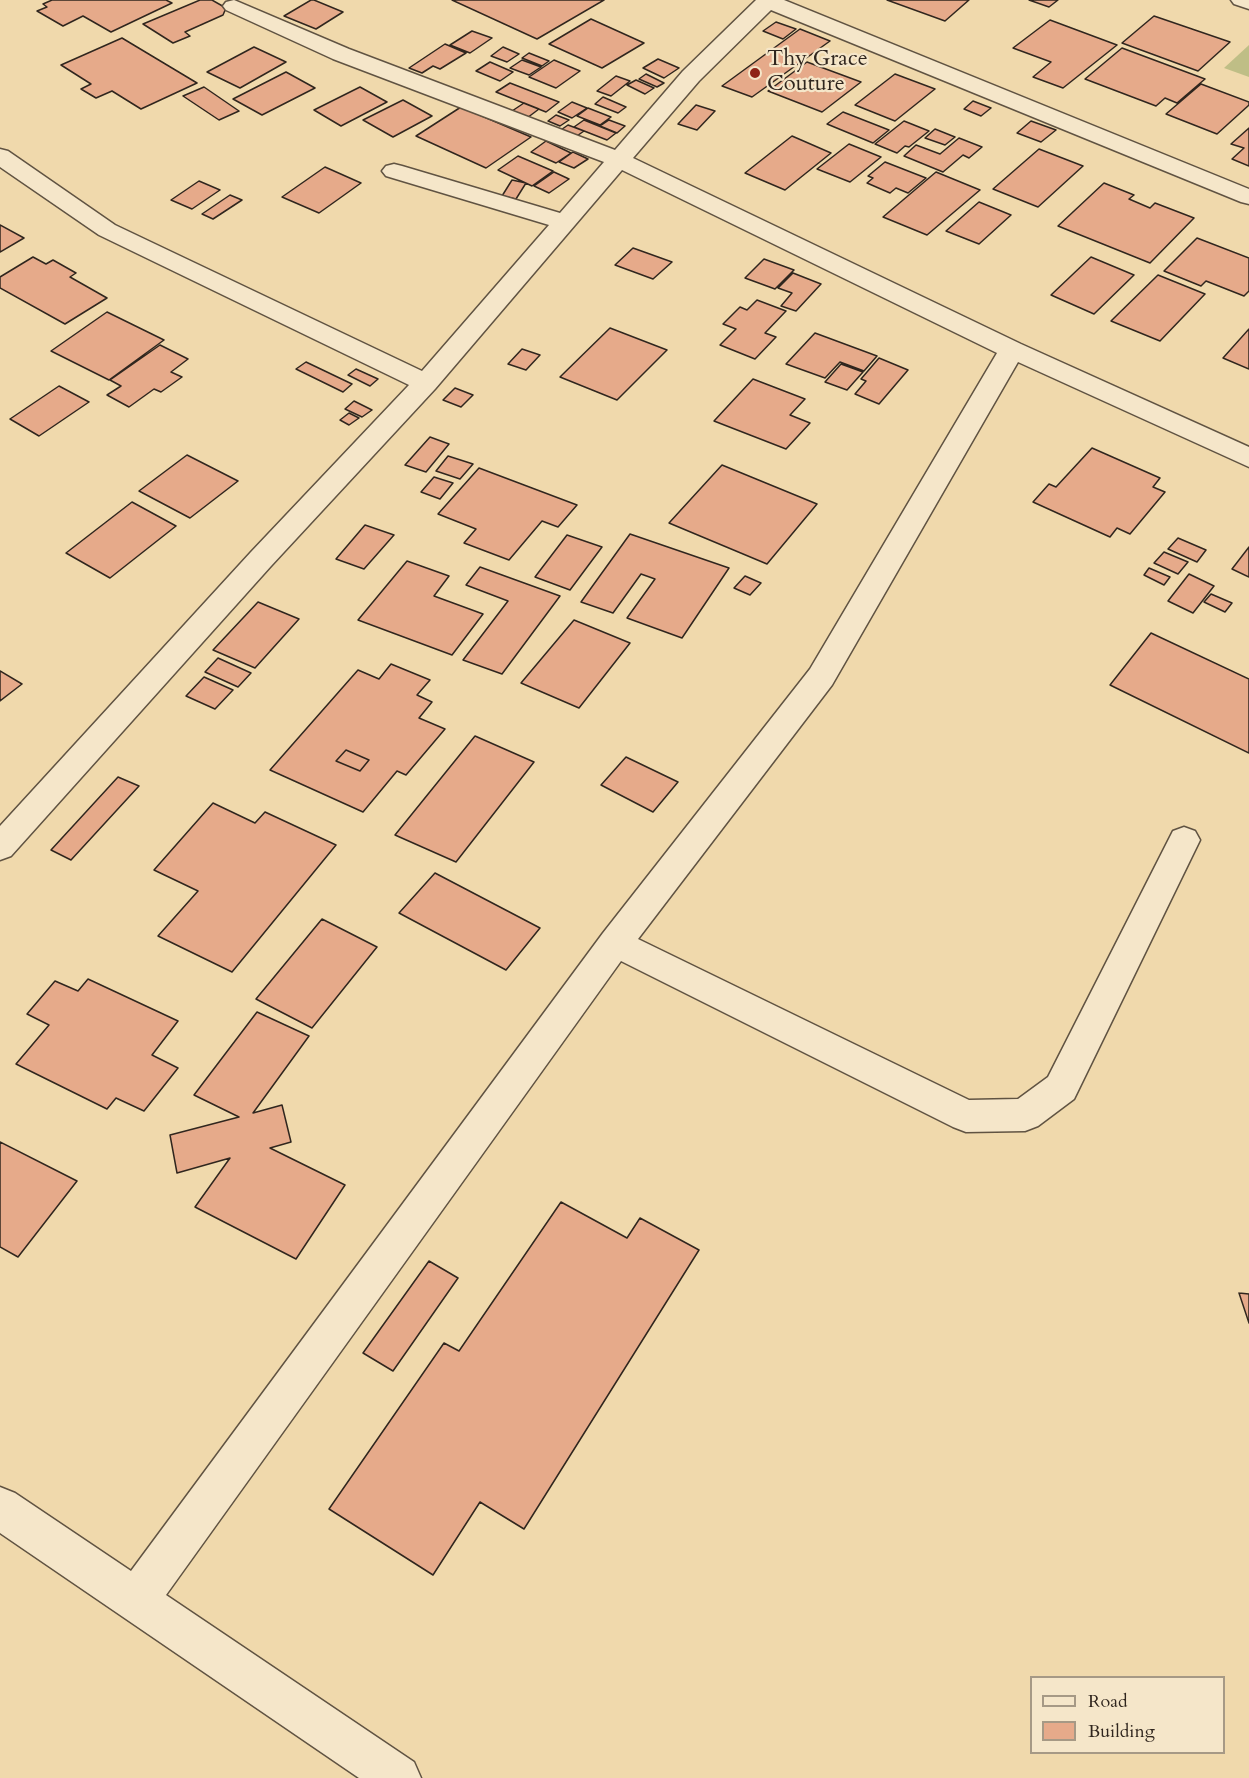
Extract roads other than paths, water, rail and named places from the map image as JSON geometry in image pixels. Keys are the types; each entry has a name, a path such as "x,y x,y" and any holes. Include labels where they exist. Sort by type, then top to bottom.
{"street":[{"path":"0,847 261,559 426,383 691,76 767,0 1249,197"},
{"path":"1241,0 1249,3"},
{"path":"233,6 341,54 617,159 1012,350 1249,458"},
{"path":"0,156 106,230 426,383"},
{"path":"394,171 563,222"},
{"path":"136,1600 615,943 821,677 1012,350"},
{"path":"615,943 966,1116 1025,1115 1061,1088 1184,840"},
{"path":"0,1508 398,1778"}],"place":[{"name":"Thy Grace Couture","path":"755,73"}]}
